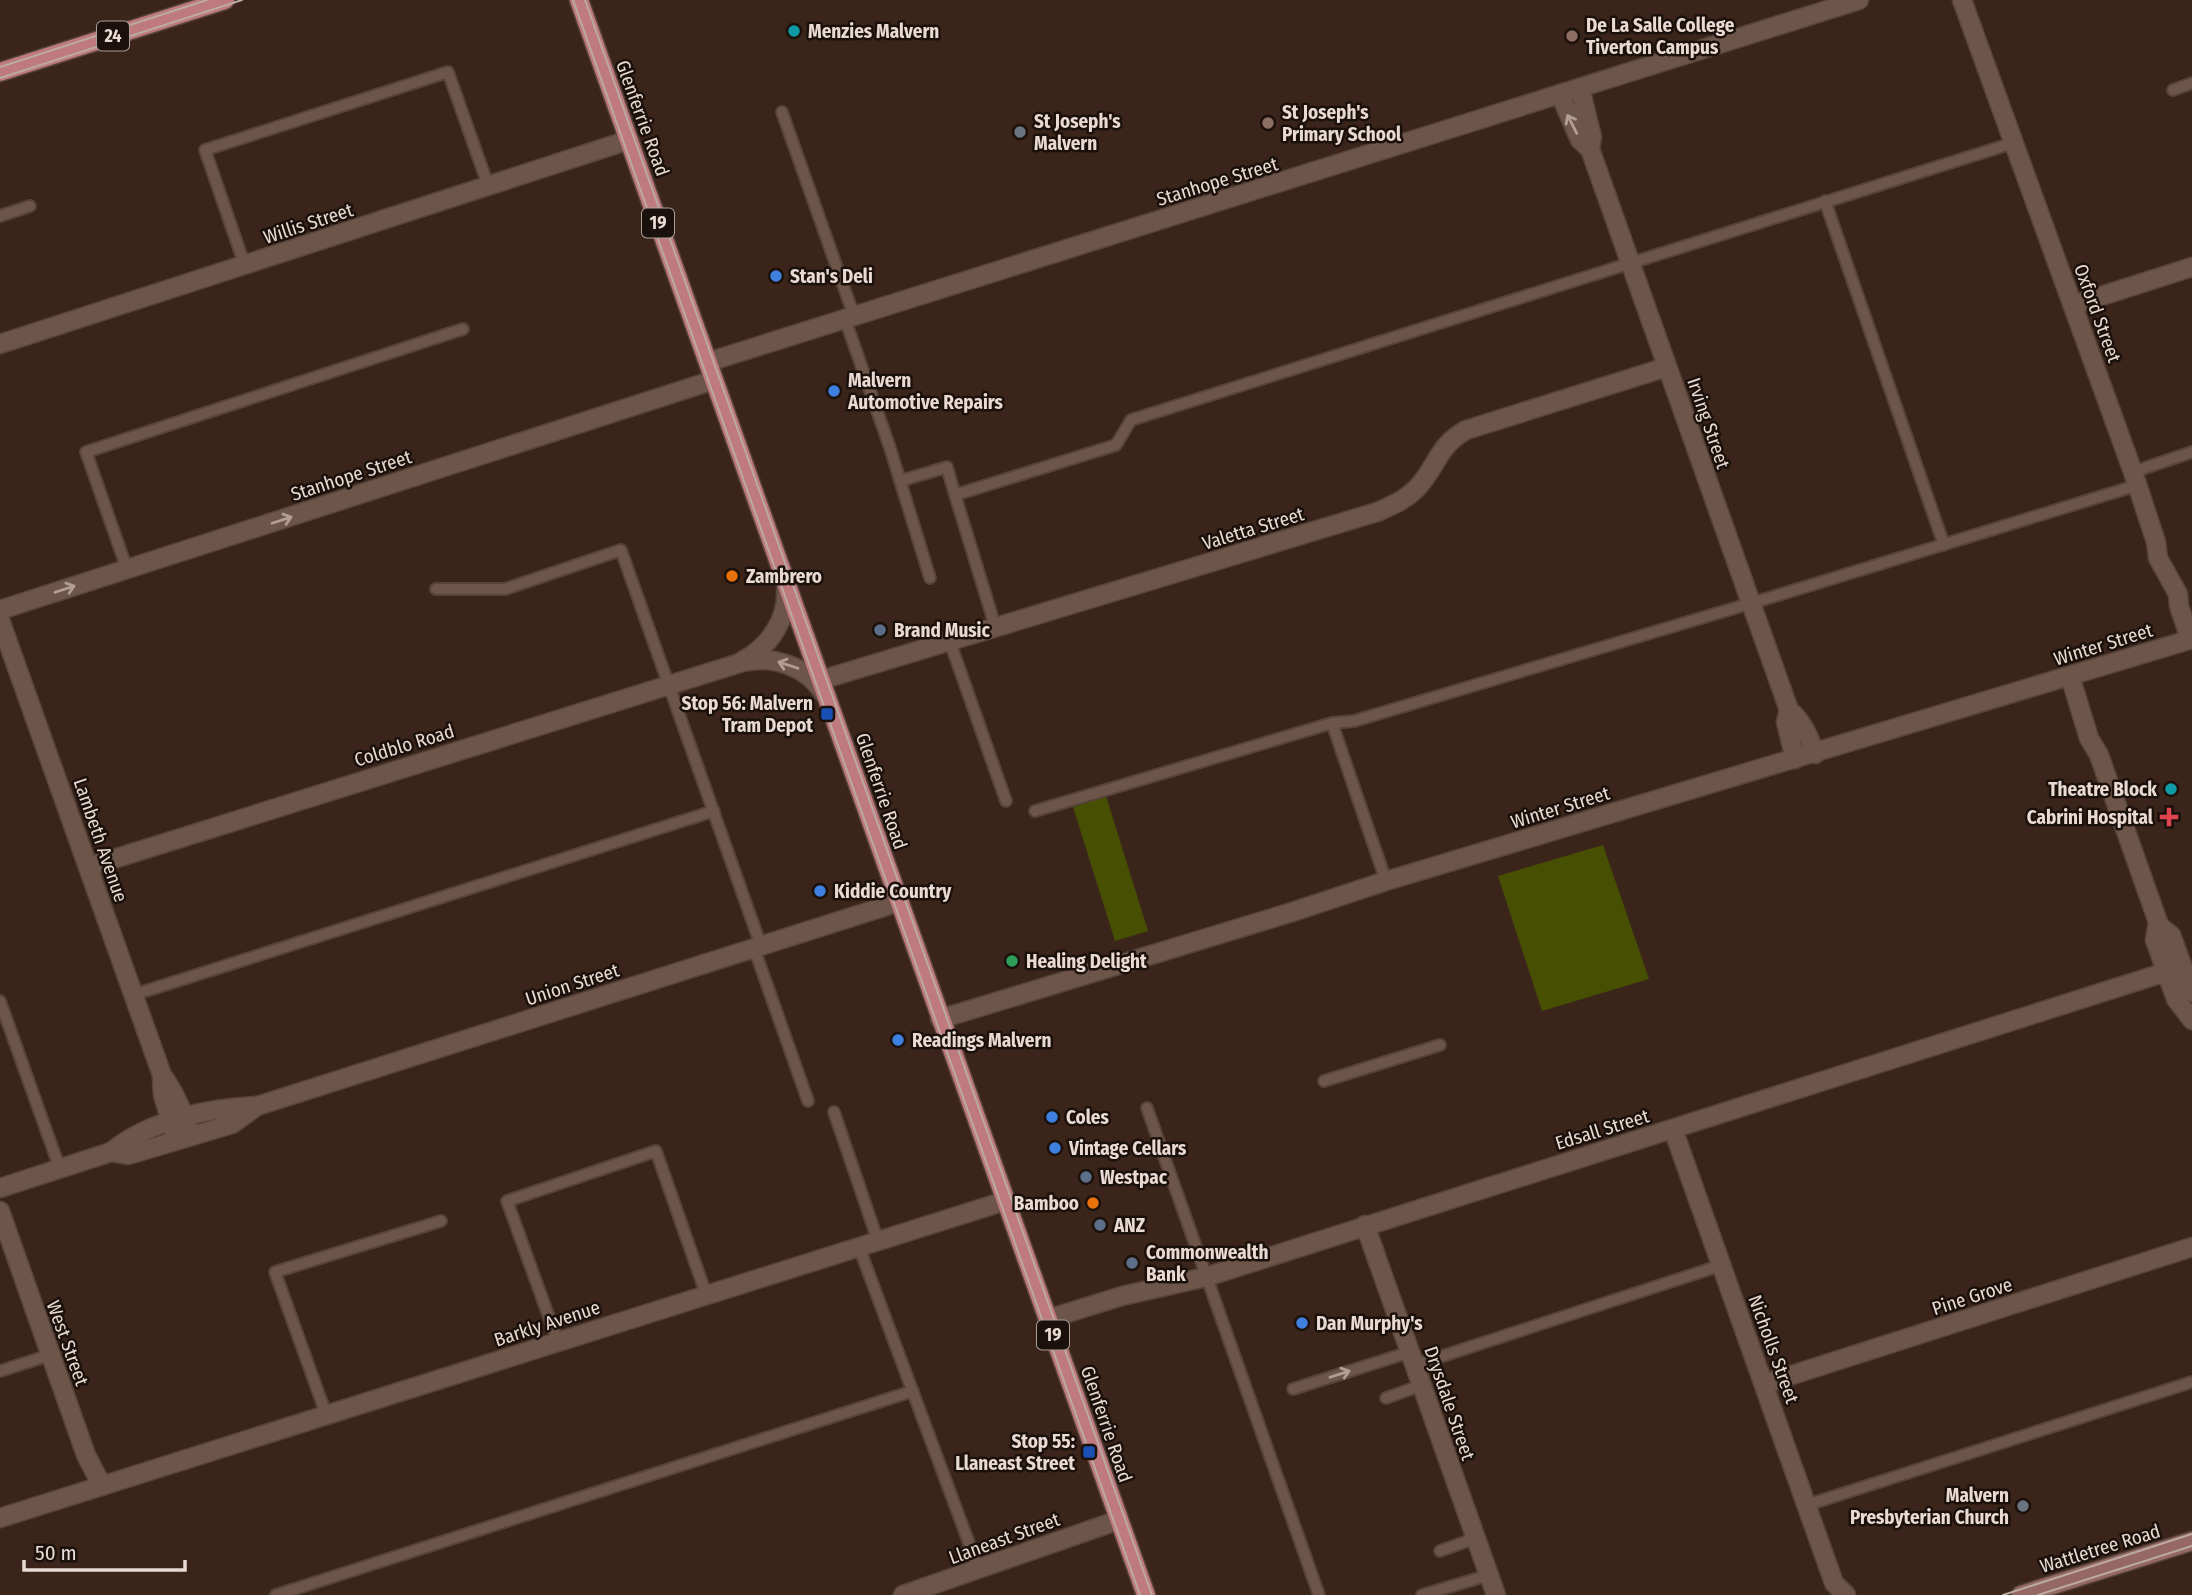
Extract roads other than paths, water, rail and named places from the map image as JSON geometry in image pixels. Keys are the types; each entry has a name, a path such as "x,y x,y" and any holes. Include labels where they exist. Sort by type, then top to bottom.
{"main road":[{"name":"24","path":"0,72 225,0"},
{"name":"Glenferrie Road","path":"579,0 1146,1595"},
{"name":"Wattletree Road","path":"2021,1595 2192,1541"}],"street":[{"name":"Stanhope Street","path":"708,362 1580,88 1804,8 1859,0"},
{"name":"Oxford Street","path":"1962,0 2135,478 2156,542 2158,558 2178,594 2179,606 2191,639"},
{"name":"Irving Street","path":"1580,88 1592,137 1590,149"},
{"name":"Irving Street","path":"1560,94 1580,140 1590,149 1789,710 1807,732 1815,754"},
{"name":"Willis Street","path":"0,344 629,140"},
{"path":"2073,305 2192,267"},
{"name":"Valetta Street","path":"821,680 1377,512 1415,491 1442,449 1466,430 1667,367"},
{"name":"Stanhope Street","path":"0,610 714,380"},
{"name":"Coldblo Road","path":"732,665 755,653 777,629 786,605 786,583"},
{"name":"Lambeth Avenue","path":"0,620 162,1075 163,1095 178,1120 184,1138"},
{"name":"Winter Street","path":"940,1019 1386,881 2191,639"},
{"name":"Coldblo Road","path":"88,867 758,659 792,666 815,682 828,702"},
{"path":"2070,676 2089,737 2099,755 2158,925 2155,940 2166,972 2176,999 2192,1019"},
{"name":"Irving Street","path":"1789,710 1786,722 1795,759"},
{"name":"Union Street","path":"0,1188 111,1152 125,1142 178,1120 228,1107 257,1106 899,902"},
{"path":"2158,925 2171,935 2190,986"},
{"path":"2166,972 2173,971 2190,986"},
{"name":"Edsall Street","path":"1048,1319 1122,1296 1206,1277 2166,972"},
{"path":"2192,1007 2192,1019"},
{"name":"Union Street","path":"111,1152 128,1155 232,1124 257,1106"},
{"name":"Nicholls Street","path":"1673,1129 1838,1591"},
{"name":"Barkly Avenue","path":"0,1518 1005,1201"},
{"name":"West Street","path":"0,1211 90,1464 102,1486"},
{"name":"Drysdale Street","path":"1365,1225 1496,1595"},
{"name":"Pine Grove","path":"1764,1384 2192,1247"},
{"name":"Llaneast Street","path":"903,1595 1119,1520"}],"lane":[{"path":"245,266 205,149 448,72 488,185"},
{"path":"2173,90 2192,83"},
{"path":"782,112 850,317 930,578"},
{"path":"955,495 1116,445 1130,420 2013,142"},
{"path":"1825,201 1944,545"},
{"path":"0,216 30,206"},
{"path":"127,569 86,452 463,329"},
{"path":"1035,811 1332,723 1354,721 1944,545 2135,478 2192,452"},
{"path":"901,481 947,467 996,629"},
{"path":"436,589 505,589 621,550 714,811 808,1101"},
{"path":"950,642 1006,802"},
{"path":"1332,723 1386,881"},
{"path":"133,995 714,811"},
{"path":"0,1001 60,1169"},
{"path":"1324,1081 1440,1045"},
{"path":"1147,1108 1319,1595"},
{"path":"834,1112 878,1241"},
{"path":"558,1342 507,1201 656,1151 706,1294"},
{"path":"326,1414 275,1272 441,1221"},
{"path":"859,1247 979,1570"},
{"path":"1293,1389 1372,1364 1413,1359 1722,1265"},
{"path":"0,1371 50,1355"},
{"path":"1807,1505 2192,1382"},
{"path":"1386,1398 1422,1385"},
{"path":"276,1595 913,1391"},
{"path":"1440,1551 1476,1538"},
{"path":"1422,1595 1489,1575"}],"tram line":[{"path":"0,67 207,0"},
{"path":"0,78 242,0"},
{"path":"573,0 1140,1595"},
{"path":"585,0 1152,1595"},
{"path":"2003,1595 2192,1534"},
{"path":"2038,1595 2192,1546"}],"place":[{"name":"Menzies Malvern","path":"794,31"},
{"name":"De La Salle College Tiverton Campus","path":"1572,36"},
{"name":"St Joseph's Primary School","path":"1268,123"},
{"name":"St Joseph's Malvern","path":"1020,132"},
{"name":"Stan's Deli","path":"776,276"},
{"name":"Malvern Automotive Repairs","path":"834,391"},
{"name":"Zambrero","path":"732,576"},
{"name":"Brand Music","path":"880,630"},
{"name":"Stop 56: Malvern Tram Depot","path":"827,714"},
{"name":"Theatre Block","path":"2171,789"},
{"name":"Cabrini Hospital","path":"2169,817"},
{"name":"Kiddie Country","path":"820,891"},
{"name":"Healing Delight","path":"1012,961"},
{"name":"Readings Malvern","path":"898,1040"},
{"name":"Coles","path":"1052,1117"},
{"name":"Vintage Cellars","path":"1055,1148"},
{"name":"Westpac","path":"1086,1177"},
{"name":"Bamboo","path":"1093,1203"},
{"name":"ANZ","path":"1100,1225"},
{"name":"Commonwealth Bank","path":"1132,1263"},
{"name":"Dan Murphy's","path":"1302,1323"},
{"name":"Stop 55: Llaneast Street","path":"1089,1452"},
{"name":"Malvern Presbyterian Church","path":"2023,1506"}]}
